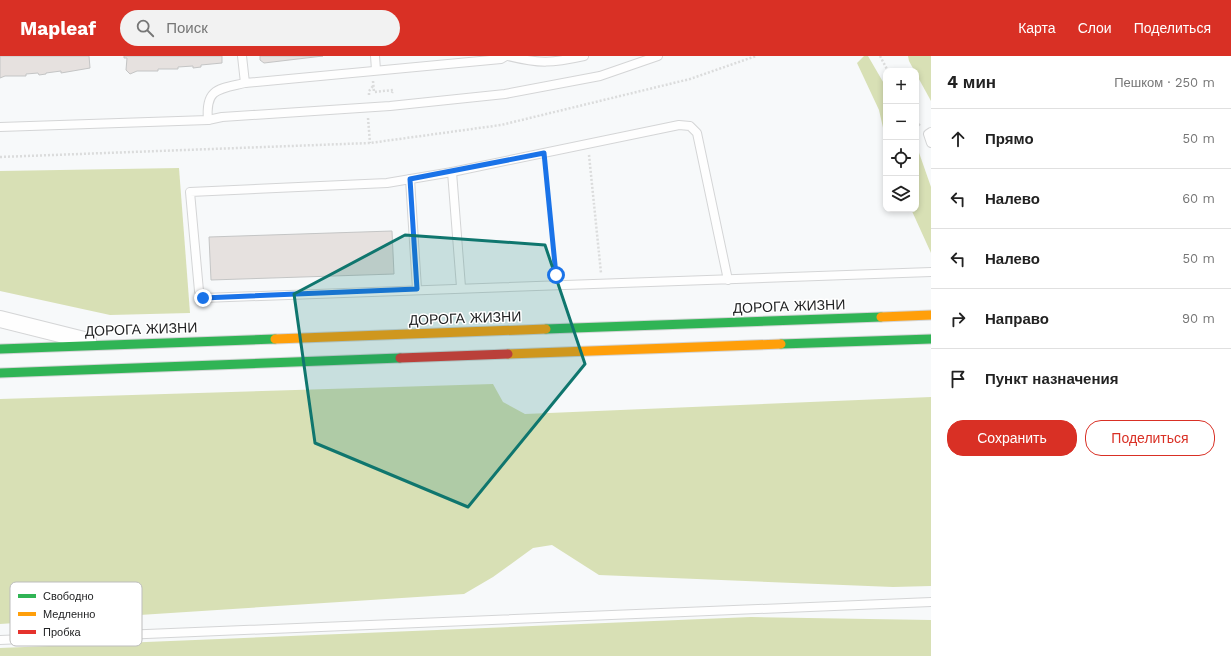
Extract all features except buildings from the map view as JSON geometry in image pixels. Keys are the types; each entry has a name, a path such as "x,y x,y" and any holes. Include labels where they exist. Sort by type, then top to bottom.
{"main road":[{"name":"ДОРОГА ЖИЗНИ","path":"0,349 931,315"},
{"path":"0,373 931,339"}],"street":[{"path":"0,319 105,345"}],"lane":[{"path":"242,56 245,83"},
{"path":"374,71 375,56"},
{"path":"208,120 207,108 209,98 216,90 245,83 501,59 507,56 533,62 556,62 584,56"},
{"path":"0,127 208,120 222,117 367,107 504,94 600,76 658,56"},
{"path":"728,280 697,133 690,126 679,125 452,172 387,183 190,192 199,291 203,298 461,287 728,280 931,272"},
{"path":"931,132 928,134 931,143"},
{"path":"452,172 461,287"},
{"path":"410,179 417,289"},
{"path":"142,634 931,602"},
{"path":"0,640 10,640"}],"path":[{"path":"0,157 370,142 501,125 690,80 756,56"},
{"path":"880,56 886,68"},
{"path":"373,86 369,91 368,96 393,93 392,90 374,92 374,71"},
{"path":"367,107 370,142"},
{"path":"588,144 601,273"},
{"path":"544,153 556,275"}],"highlighted area":[{"path":"405,235 545,245 585,364 468,507 315,443 294,294"}],"green space":[{"path":"864,56 868,56 883,82 883,128 879,110 857,63"},
{"path":"908,56 931,56 931,101 919,79 919,68 913,68"},
{"path":"919,153 931,187 931,253 912,212 919,212"},
{"path":"179,168 190,313 110,315 0,291 0,171"},
{"path":"493,384 503,402 525,414 931,397 931,586 893,587 599,575 552,545 533,548 493,577 464,594 142,615 142,582 10,582 10,623 0,624 0,399"},
{"path":"751,617 931,620 931,656 0,656 0,648 48,646 142,646 142,642"}],"traffic: fast":[{"path":"546,329 881,317"},
{"path":"0,349 275,339"},
{"path":"781,344 931,339"},
{"path":"0,373 400,358"}],"traffic: slow":[{"path":"881,317 931,315"},
{"path":"275,339 546,329"},
{"path":"508,354 781,344"}],"traffic: jam":[{"path":"400,358 508,354"}],"route":[{"path":"203,298 417,289 410,179 544,153 556,275"}]}
